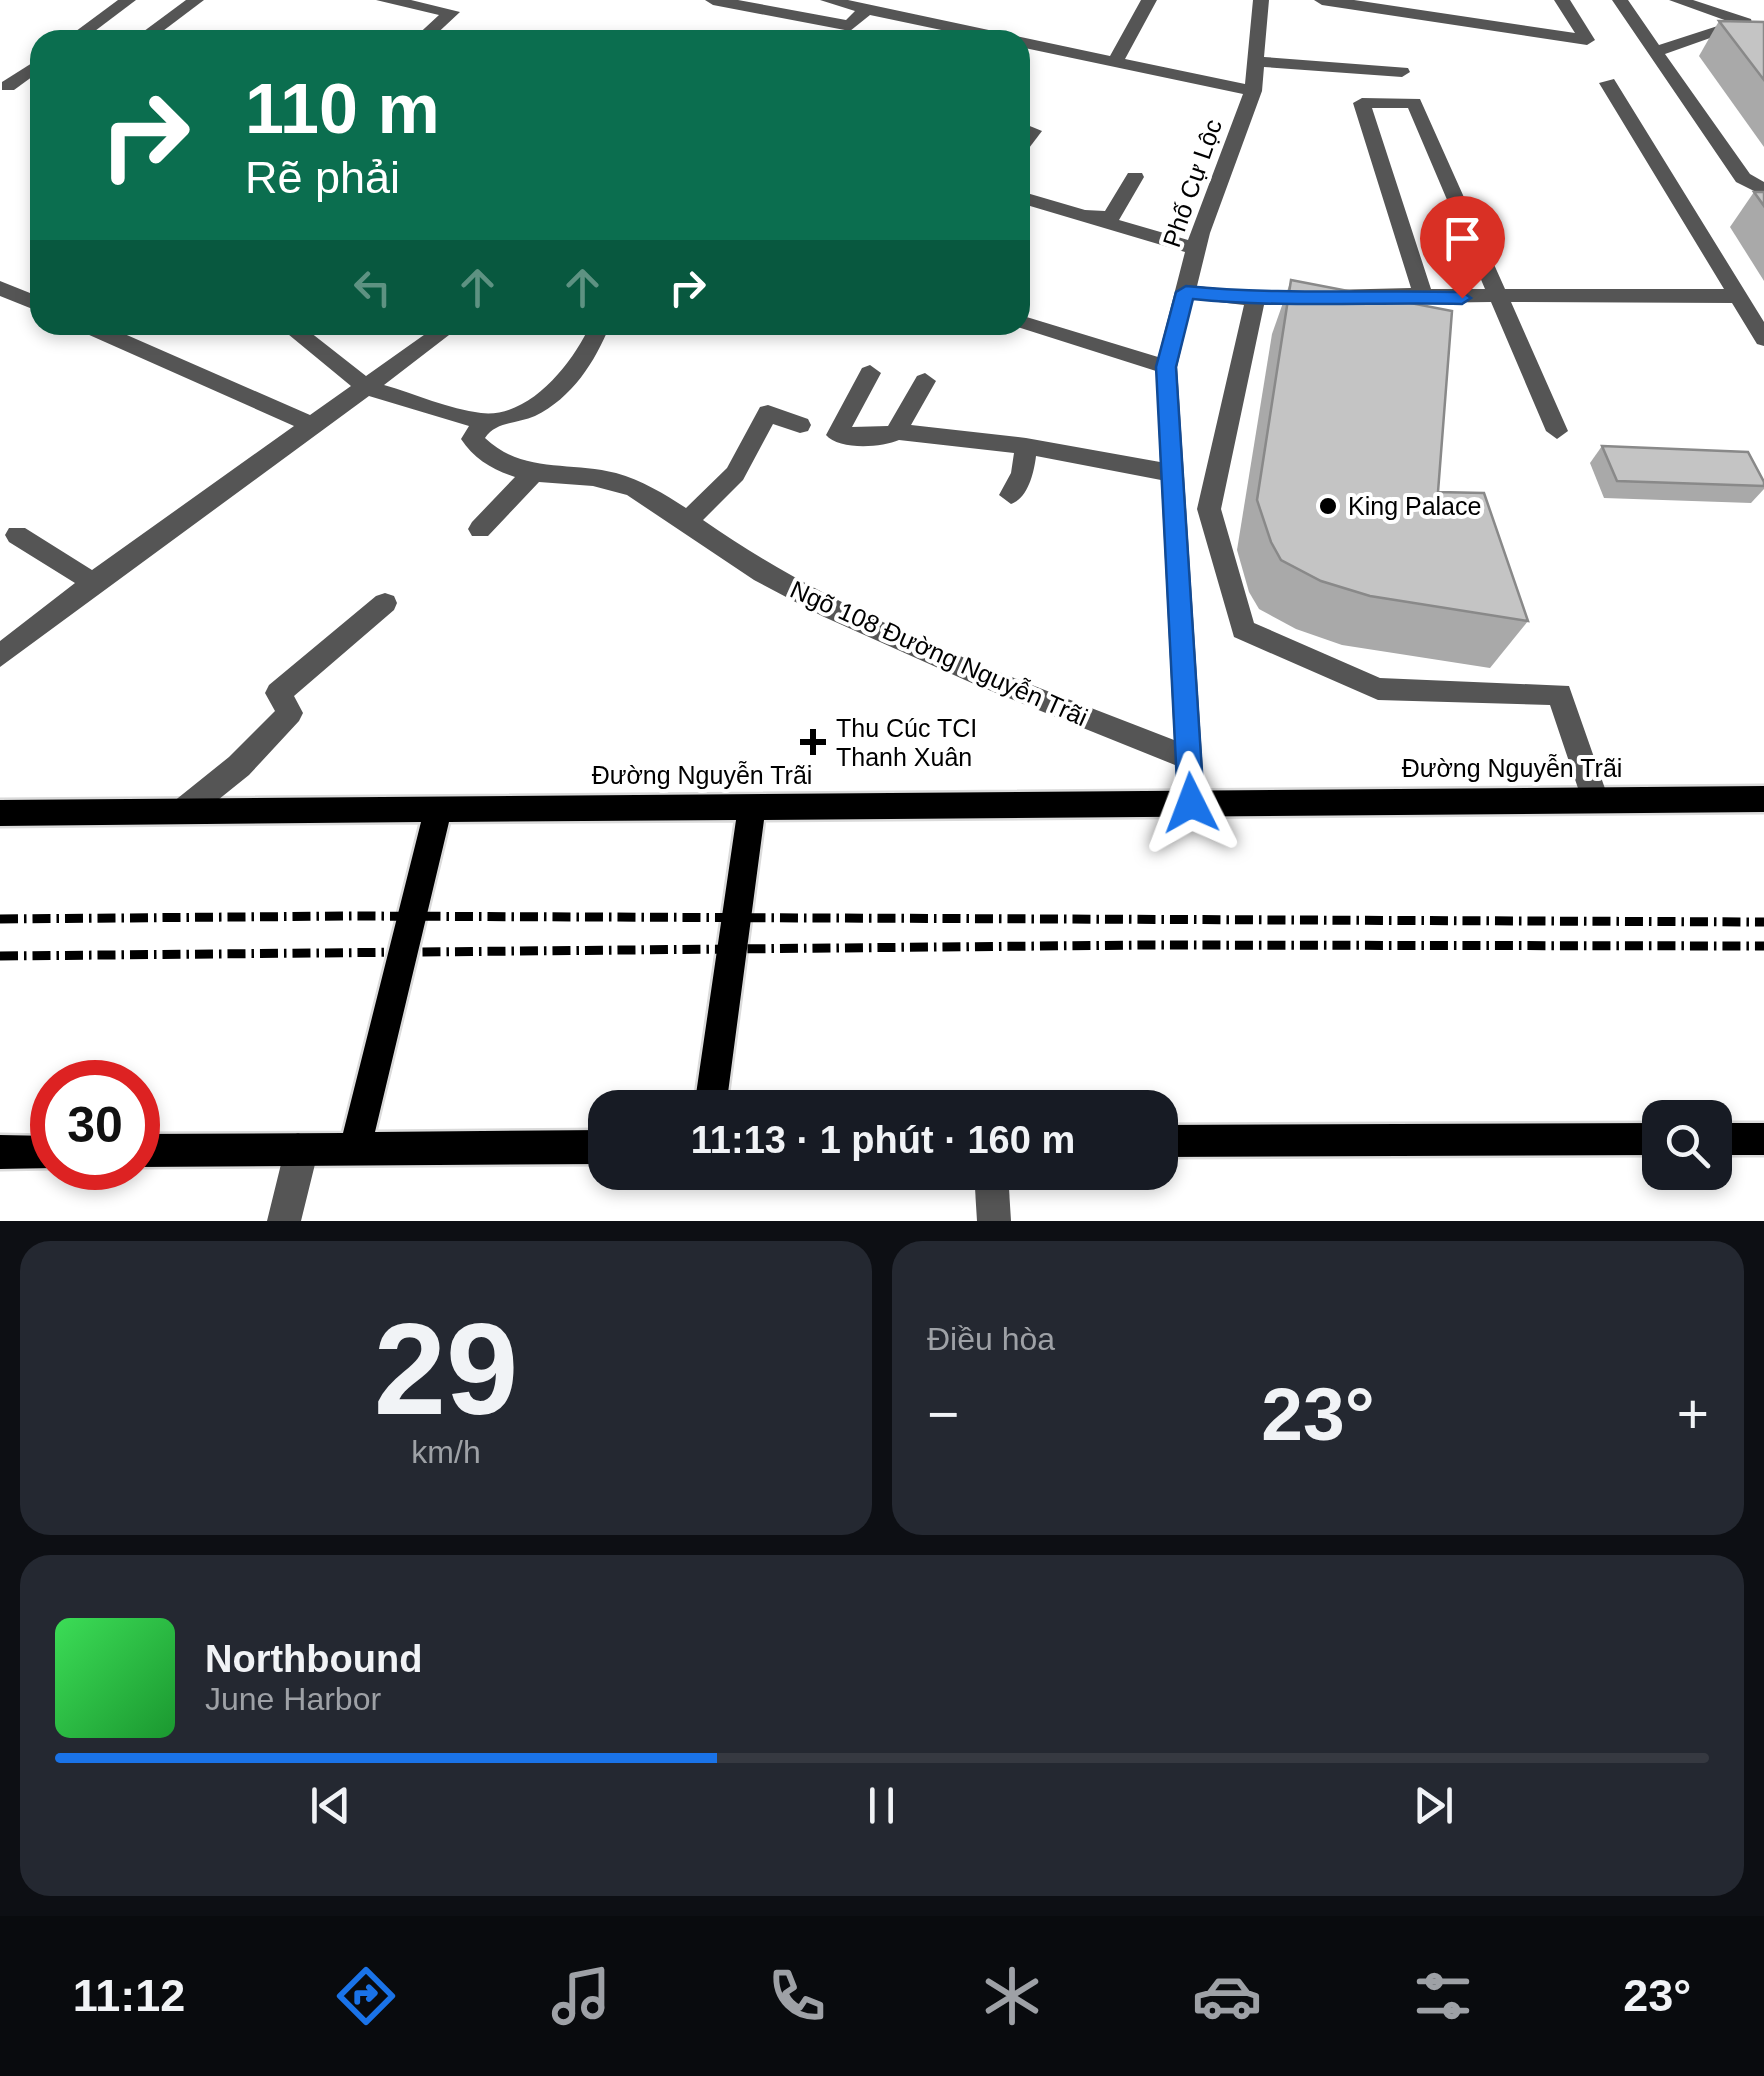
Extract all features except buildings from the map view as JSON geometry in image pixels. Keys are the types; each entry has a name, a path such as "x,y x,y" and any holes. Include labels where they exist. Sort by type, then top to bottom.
{"main road":[{"name":"Đường Nguyễn Trãi","path":"0,813 1764,799"},
{"path":"713,1090 752,807"},
{"path":"355,1149 438,809"},
{"path":"1178,1141 1642,1139"},
{"path":"1732,1139 1764,1139"},
{"path":"160,1151 588,1146"},
{"path":"0,1152 30,1152"}],"street":[{"path":"86,30 128,0"},
{"path":"154,30 196,0"},
{"path":"384,0 452,12 431,30"},
{"path":"712,0 850,26 866,8"},
{"path":"828,0 977,30"},
{"path":"920,18 931,0"},
{"path":"1116,59 1149,0"},
{"name":"Phố Cự Lộc","path":"1191,803 1166,367 1196,249 1254,91 1261,0"},
{"path":"1322,0 1587,40 1562,0"},
{"path":"1476,22 1477,0"},
{"path":"1620,0 1743,178 1764,190"},
{"path":"1677,0 1764,28"},
{"path":"1654,52 1726,27 1764,28"},
{"path":"1030,41 1254,91"},
{"path":"1257,62 1402,72"},
{"path":"8,86 30,70"},
{"path":"1608,83 1764,339"},
{"path":"1424,298 1362,104 1414,103 1558,432"},
{"path":"1030,198 1110,219 1135,176"},
{"path":"1030,198 1196,249"},
{"path":"0,288 30,301"},
{"path":"1186,292 1255,299 1331,295 1737,296"},
{"path":"1255,299 1208,509 1243,630 1378,689 1560,694 1595,800"},
{"path":"1030,325 1166,367"},
{"path":"108,335 312,424"},
{"path":"300,335 366,387 484,422 525,411 549,397 586,358 596,335"},
{"path":"0,656 94,583 438,335"},
{"path":"870,373 838,436 886,436 896,432 1026,446 1172,474"},
{"path":"896,432 925,382"},
{"path":"687,521 735,474 768,414 800,426"},
{"name":"Ngõ 108 Đường Nguyễn Trãi","path":"484,422 472,440 486,456 532,474 577,476 632,487 779,583 887,634 1188,758"},
{"path":"1011,495 1022,473 1026,446"},
{"path":"480,529 532,474"},
{"path":"17,535 94,583"},
{"path":"184,811 239,766 290,713 278,693 385,603"},
{"path":"284,1221 298,1150"},
{"path":"991,1190 994,1221"}],"railway":[{"path":"0,919 354,916 1764,922"},
{"path":"0,956 1149,945 1764,946"}],"place":[{"name":"King Palace","path":"1328,506"},
{"name":"Thu Cúc TCI Thanh Xuân","path":"813,742"}],"route":[{"path":"1191,803 1166,367 1186,292 1255,299 1331,295 1462,298"}]}
